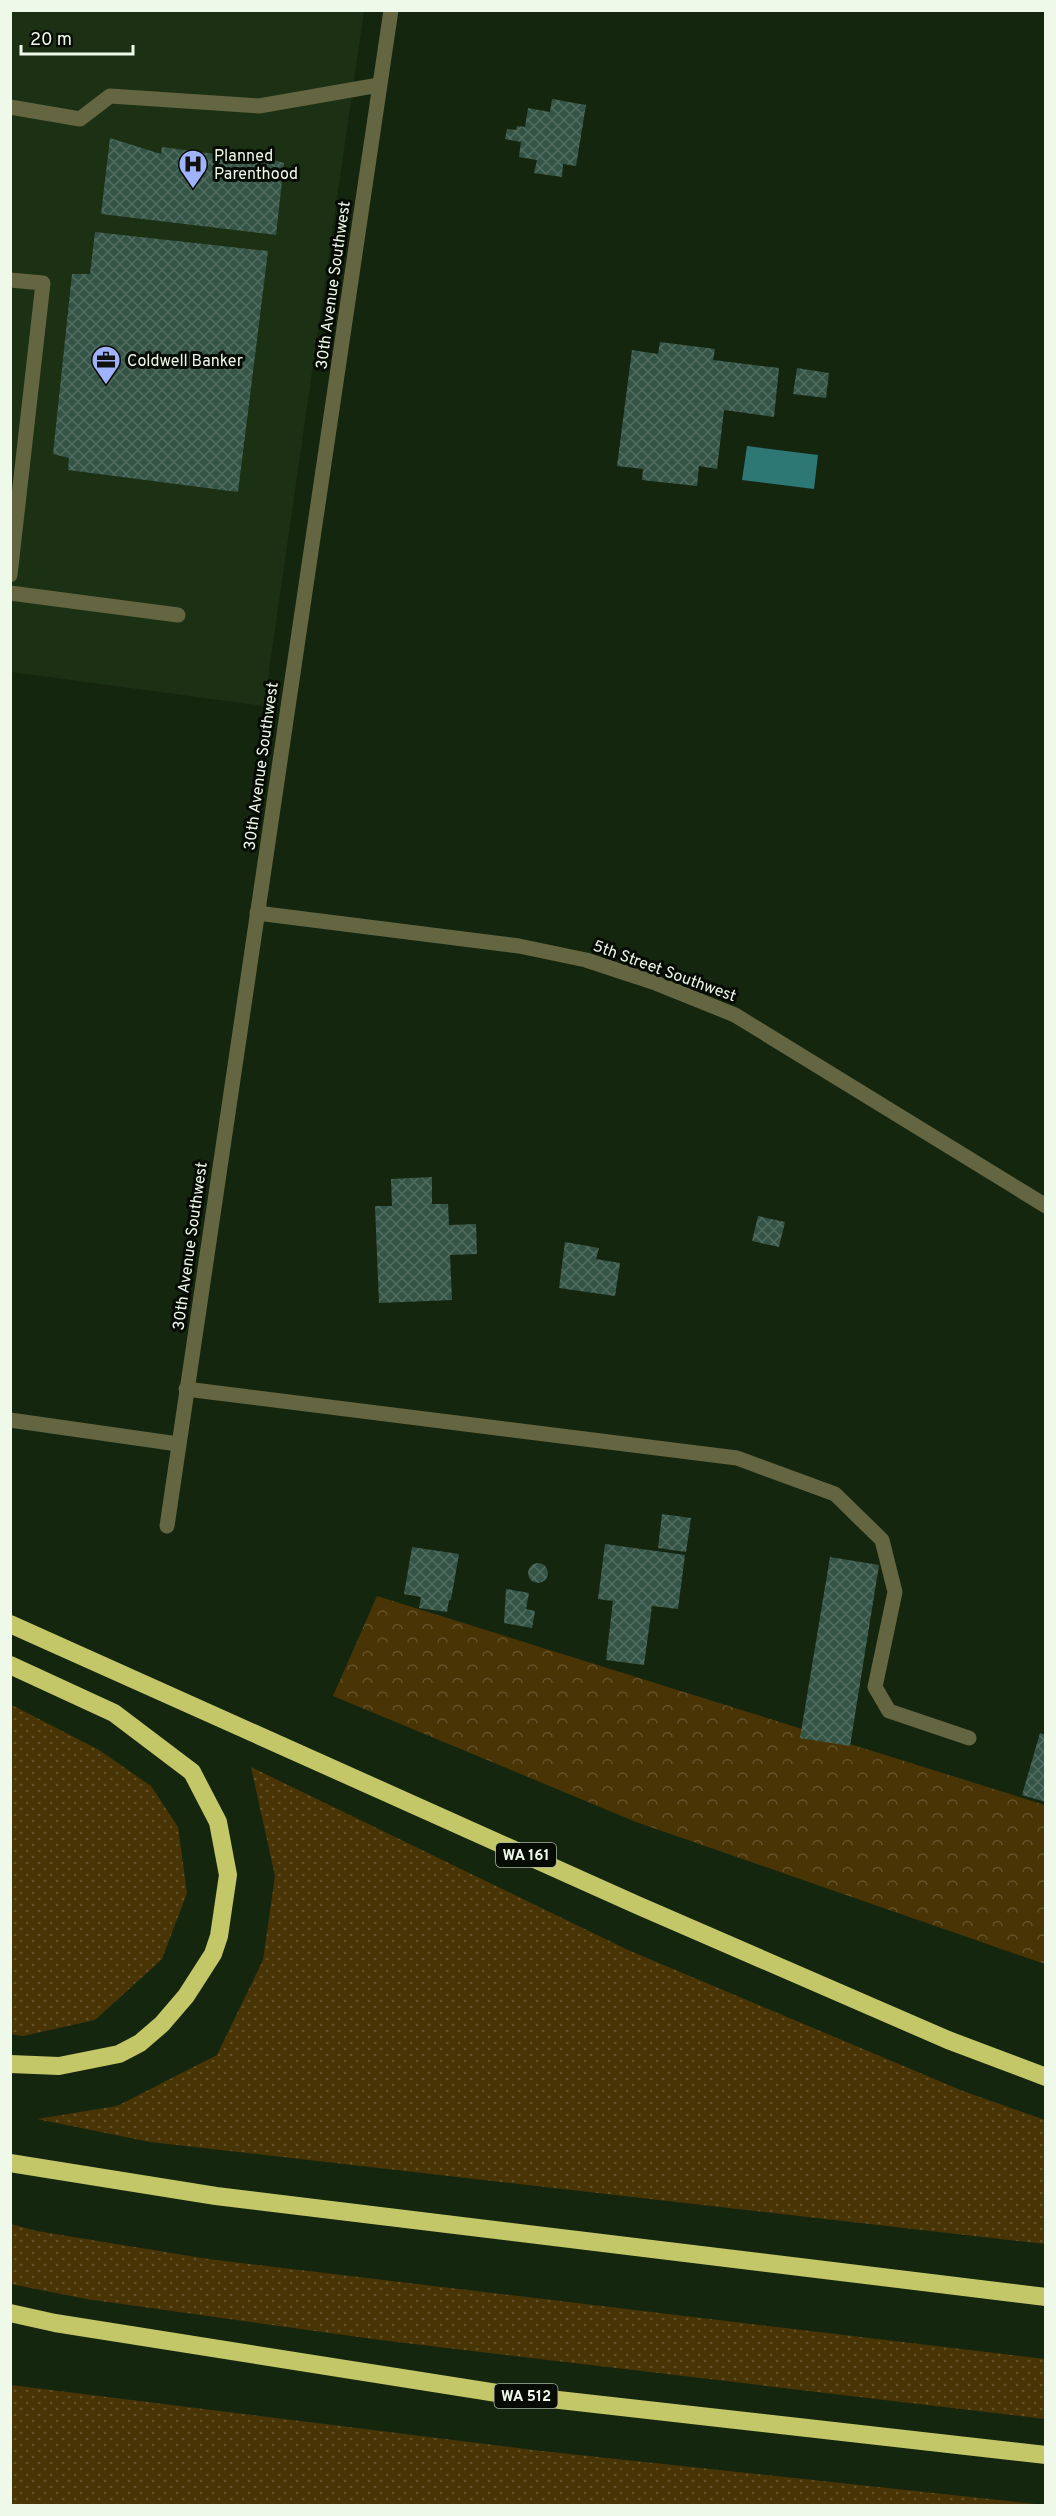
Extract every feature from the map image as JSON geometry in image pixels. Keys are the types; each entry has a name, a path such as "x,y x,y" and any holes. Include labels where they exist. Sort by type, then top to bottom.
{"highway":[{"name":"WA 161","path":"10,1624 637,1905 948,2040 1046,2077"},
{"path":"10,1665 114,1713 192,1772 218,1822 228,1875 219,1936 213,1954 186,1996 162,2024 140,2043 118,2054 59,2066 10,2064"},
{"path":"10,2163 216,2196 1046,2297"},
{"name":"WA 512","path":"10,2313 55,2323 496,2392 1046,2455"}],"street":[{"name":"30th Avenue Southwest","path":"167,1526 391,10"},
{"path":"10,107 80,119 110,96 259,106 380,85"},
{"path":"10,280 43,283 10,575"},
{"path":"10,593 178,615"},
{"name":"5th Street Southwest","path":"257,913 519,946 586,960 653,982 735,1015 1046,1206"},
{"path":"186,1389 737,1458 835,1494 882,1540 895,1593 875,1687 889,1711 969,1738"},
{"path":"10,1420 178,1444"}],"shaded area":[{"path":"11,11 364,11 264,706 11,672"}],"green space":[{"path":"377,1596 1045,1805 1045,1964 636,1822 333,1696"},
{"path":"10,1704 99,1750 151,1786 178,1827 187,1893 162,1959 95,2020 23,2036 10,2034"},
{"path":"251,1767 628,1950 963,2091 1045,2120 1045,2244 150,2142 37,2119 117,2106 217,2055 263,1960 275,1876"},
{"path":"11,2224 37,2231 208,2259 1045,2359 1045,2419 380,2340 86,2299 11,2284"},
{"path":"11,2385 542,2451 1045,2505 11,2505"}],"water":[{"path":"747,446 818,455 814,489 742,480"}],"building":[{"path":"552,99 586,105 576,166 563,164 562,177 534,173 537,160 519,157 521,142 505,139 507,129 516,130 517,126 525,127 528,108 550,112"},
{"name":"Planned Parenthood","path":"110,138 161,154 162,147 253,159 253,154 284,163 276,235 101,214"},
{"path":"95,232 268,251 238,492 68,470 69,458 53,454 72,274 90,274"},
{"path":"660,342 715,349 713,360 779,368 774,417 724,410 717,469 699,466 697,486 642,480 643,469 617,466 632,350 658,354"},
{"path":"797,368 829,373 826,398 793,394"},
{"path":"432,1177 432,1204 448,1204 449,1225 476,1224 477,1254 450,1255 452,1300 379,1303 375,1206 392,1206 391,1179"},
{"path":"758,1216 785,1222 779,1247 752,1241"},
{"path":"565,1242 599,1248 596,1259 620,1263 615,1296 559,1288"},
{"path":"662,1514 691,1518 686,1552 658,1548"},
{"path":"605,1544 685,1555 678,1609 652,1606 644,1665 606,1660 613,1601 598,1599"},
{"path":"412,1547 459,1554 447,1612 419,1608 421,1597 404,1594"},
{"path":"830,1557 879,1565 850,1746 800,1738"},
{"path":"534,1563 542,1563 548,1569 548,1577 542,1583 534,1583 528,1577 528,1569"},
{"path":"506,1589 529,1593 526,1609 535,1611 532,1628 504,1623"},
{"path":"1040,1733 1046,1735 1046,1802 1022,1795"}],"place":[{"name":"Planned Parenthood","path":"193,190"},
{"name":"Coldwell Banker","path":"106,386"}]}
